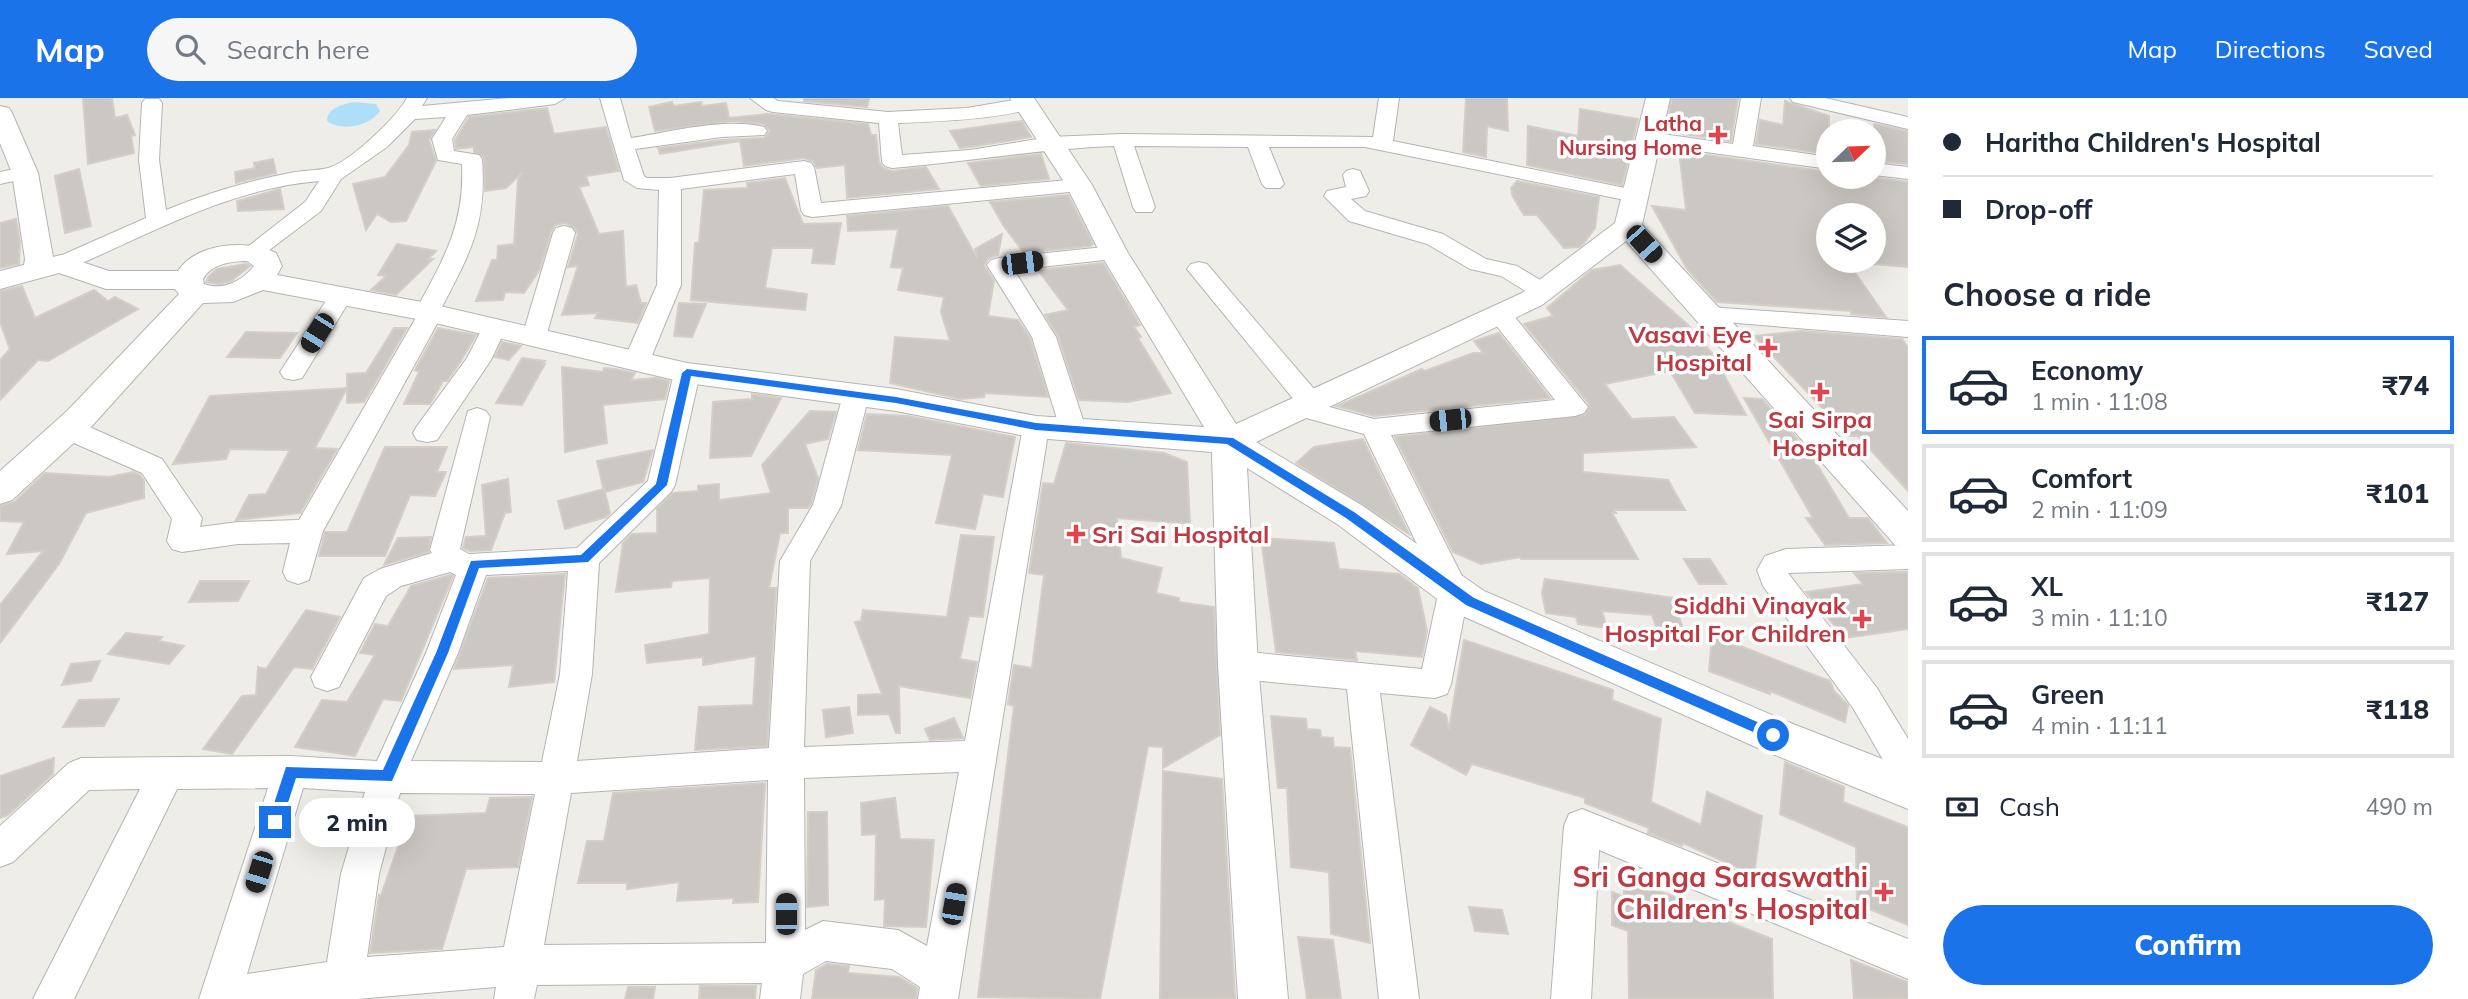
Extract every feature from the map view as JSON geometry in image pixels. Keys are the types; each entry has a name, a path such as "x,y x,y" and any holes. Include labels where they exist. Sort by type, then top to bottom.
{"street":[{"path":"0,113 12,175 38,259 49,267 106,280 192,286 220,295 233,292 313,206 333,175 380,143 413,105 460,110 555,98"},
{"path":"610,98 622,145 635,180 644,184 670,184 804,167 812,210 1079,185"},
{"path":"760,98 773,106 888,118 967,114 1024,101 1079,185 1114,253 1229,441 1238,665 1263,999"},
{"path":"1382,144 1388,98"},
{"path":"1229,441 1500,315 1542,291 1631,211 1658,98"},
{"path":"1742,151 1751,98"},
{"path":"1800,98 1908,123"},
{"path":"152,103 149,160 156,222"},
{"path":"298,572 308,531 429,312 462,246 474,193 472,159 445,156 442,139 460,110"},
{"path":"888,118 892,162 970,156 1050,143 1122,140 1365,141 1631,211 1709,315 1908,535"},
{"path":"622,145 722,131 757,131"},
{"path":"1648,138 1816,161"},
{"path":"1122,140 1144,207"},
{"path":"1256,140 1273,184"},
{"path":"1886,170 1908,173"},
{"path":"0,280 49,267 195,203 247,187 316,173 333,175"},
{"path":"1353,175 1358,191 1335,196 1357,216 1435,239 1478,264 1508,271 1542,291"},
{"path":"637,360 669,285 670,184"},
{"path":"534,337 564,233"},
{"path":"1073,429 1044,337 999,265 1114,253"},
{"path":"0,491 68,429 192,286 195,268 216,256 341,295 429,312 687,373 856,395 1036,427 1229,441 1350,515 1470,602 1761,730 1908,789"},
{"path":"1199,269 1306,405 1374,428 1575,407 1500,315"},
{"path":"293,372 341,295"},
{"path":"1709,315 1908,329"},
{"path":"428,433 478,360 494,328"},
{"path":"327,677 375,587 391,577 463,564 584,559 662,485 687,373"},
{"path":"783,981 786,763 795,561 827,506 856,395"},
{"path":"463,564 445,550 477,417"},
{"path":"939,989 1036,427"},
{"path":"1238,665 1435,684 1454,590 1374,428"},
{"path":"68,429 152,466 187,518 182,541 238,533 308,531"},
{"path":"1908,556 1786,561 1776,564 1772,570 1773,578 1865,698 1908,771"},
{"path":"518,982 554,779 576,674 584,559"},
{"path":"340,989 360,873 387,777 442,653 463,564"},
{"path":"1362,677 1399,999"},
{"path":"5,850 81,774 291,772 387,777 554,779 786,763 979,757"},
{"path":"291,772 219,999 340,989 518,982 783,981 823,941 898,950 939,989"},
{"path":"52,999 167,773"},
{"path":"1571,999 1582,826 1908,959"}],"water":[{"path":"354,102 376,104 380,111 370,120 355,126 340,126 327,121 333,110"}],"building":[{"path":"83,98 112,98 115,118 127,115 135,135 131,136 134,153 88,164"},
{"path":"804,98 869,99 867,107 804,101"},
{"path":"1466,98 1507,98 1508,131 1487,126 1486,157 1463,152"},
{"path":"1672,98 1738,98 1731,141 1676,133 1676,130 1666,128"},
{"path":"1785,101 1829,116 1829,119 1816,119 1816,152 1756,144 1760,120 1783,125"},
{"path":"672,102 674,106 701,102 702,106 726,103 729,118 768,114 868,124 871,135 876,135 879,162 883,168 892,171 926,167 939,189 847,198 845,165 817,168 813,161 804,158 744,166 740,141 660,154 658,148 764,138 770,131 764,124 733,121 655,131 649,107"},
{"path":"547,108 554,134 606,127 619,171 586,176 589,185 579,187 599,234 623,231 626,287 636,285 641,303 646,303 638,323 595,318 598,313 562,315 578,266 568,267 578,234 574,227 565,223 555,225 540,269 524,293 505,292 503,300 476,301 492,260 497,260 498,246 514,244 518,180 523,172 506,188 485,191 484,157 474,152 474,147 456,149 455,140 469,117"},
{"path":"1580,109 1638,119 1622,185 1527,165 1528,126 1578,136"},
{"path":"1022,121 1031,137 970,147 960,148 950,131"},
{"path":"1886,126 1908,131 1908,164 1886,162"},
{"path":"435,130 429,140 436,161 406,221 391,222 377,214 366,230 353,184 385,177 409,145 412,132"},
{"path":"1679,151 1816,170 1816,189 1886,189 1886,179 1908,182 1908,267 1886,265 1886,203 1816,203 1816,273 1855,273 1886,317 1851,314 1851,311 1717,302 1687,269 1652,206 1686,210"},
{"path":"1041,154 1049,179 981,186 968,163"},
{"path":"273,159 276,173 236,183 235,172 255,168 254,163"},
{"path":"79,169 91,226 65,233 55,176"},
{"path":"785,178 803,224 841,223 834,264 812,263 814,248 772,248 765,288 807,294 805,310 691,300 695,243 699,242 704,190 748,188 747,183"},
{"path":"1517,181 1599,197 1595,228 1584,243 1579,247 1564,248 1537,215 1524,215 1513,197 1511,188"},
{"path":"280,189 284,209 238,211 237,201"},
{"path":"1068,195 1093,244 1090,246 1024,253 990,202"},
{"path":"948,206 977,258 975,249 1002,234 998,255 989,258 984,265 994,281 988,316 1018,320 1030,338 1048,397 985,393 984,397 960,399 890,383 895,337 950,341 941,312 944,297 898,290 903,268 891,267 898,229 848,231 847,216"},
{"path":"16,219 20,242 19,264 0,268 0,223"},
{"path":"397,244 436,251 428,259 433,259 396,295 371,290 386,276 378,275"},
{"path":"1103,263 1140,325 1134,327 1141,337 1138,338 1171,393 1128,402 1079,400 1058,336 1045,315 1068,310 1038,270"},
{"path":"246,264 250,266 231,281 218,284 206,282 217,269"},
{"path":"1620,265 1687,324 1712,353 1746,415 1695,413 1670,371 1605,384 1632,419 1674,417 1696,447 1583,453 1583,472 1668,480 1685,510 1614,510 1616,513 1612,513 1638,559 1520,557 1481,564 1453,552 1395,437 1585,415 1590,405 1524,324 1553,316 1547,308 1592,270"},
{"path":"22,286 35,318 94,290 108,301 115,297 138,309 48,361 38,360 0,400 0,360 10,349 0,322 0,291"},
{"path":"679,303 706,304 692,337 674,336"},
{"path":"394,328 407,328 364,402 347,403 347,374 366,373"},
{"path":"438,328 476,335 430,404 404,404 419,372 415,370"},
{"path":"1802,331 1902,339 1908,348 1908,491 1858,436 1849,436 1754,336"},
{"path":"246,332 297,333 280,358 227,357"},
{"path":"1499,333 1550,398 1374,416 1337,406 1422,369 1425,371 1473,353 1483,353 1474,341"},
{"path":"502,342 521,346 509,360 495,357"},
{"path":"522,358 545,361 542,364 545,364 522,405 496,403"},
{"path":"562,367 603,372 604,368 615,369 635,373 631,380 656,378 669,381 665,399 603,405 607,443 565,452"},
{"path":"347,388 315,448 337,449 300,513 236,520 249,495 266,494 290,450 230,449 226,459 173,464 210,396"},
{"path":"752,394 781,398 751,456 710,458 713,402 752,399"},
{"path":"1744,398 1762,399 1810,453 1849,518 1868,518 1887,543 1825,545 1806,518 1813,518"},
{"path":"810,411 836,412 828,439 805,444 818,478 811,504 808,508 788,508 788,533 780,533 769,588 776,588 767,746 695,750 699,707 753,705 756,656 703,665 703,657 647,663 645,645 709,634 710,578 672,581 671,587 616,592 623,543 632,534 657,533 657,509 673,493 698,491 698,486 719,484 719,500 771,493 762,465"},
{"path":"867,414 908,416 1015,437 1003,497 983,494 975,529 936,523 952,455 858,450"},
{"path":"1363,439 1409,534 1296,463 1314,447"},
{"path":"1066,443 1164,453 1187,462 1190,524 1117,518 1121,558 1162,568 1156,593 1179,598 1179,602 1214,607 1220,735 1163,768 1163,747 1148,746 1100,999 978,997 1014,706 1008,704 1014,665 1032,668 1044,575 1029,573 1043,483 1054,484"},
{"path":"385,447 447,447 437,472 446,472 435,496 410,495 385,556 319,556 325,532 347,532"},
{"path":"653,450 643,482 605,492 610,513 606,517 565,529 558,501 604,489 597,461"},
{"path":"133,472 140,475 144,481 144,498 86,513 59,564 0,643 0,605 43,551 7,554 24,522 0,521 0,506 14,502 45,473 109,477"},
{"path":"508,479 511,512 505,513 491,550 470,551 463,548 466,537 486,536 482,485"},
{"path":"961,535 994,537 983,617 969,616 960,659 977,662 970,698 899,686 900,733 896,733 889,714 858,715 858,695 882,694 855,622 861,621 863,610 947,617"},
{"path":"431,537 428,552 384,565 398,538"},
{"path":"1261,538 1334,543 1339,569 1399,574 1418,588 1427,631 1422,657 1355,651 1357,660 1276,652"},
{"path":"1684,559 1710,559 1726,584 1699,584"},
{"path":"1908,572 1908,629 1845,638 1806,592 1863,584 1854,573"},
{"path":"565,574 554,682 509,687 513,665 454,669 488,578"},
{"path":"453,576 401,701 383,699 355,756 295,747 322,700 347,702 375,655 360,653 375,624 388,626 411,586"},
{"path":"1545,579 1673,598 1684,632 1656,627 1652,615 1602,611 1607,628 1578,624 1576,617 1546,613 1542,593"},
{"path":"200,581 249,581 238,601 189,602"},
{"path":"306,610 340,617 312,669 294,667 232,754 203,749 242,696 256,695 258,667 266,669"},
{"path":"126,633 162,637 159,641 184,646 169,664 108,654"},
{"path":"1712,635 1830,681 1834,691 1848,705 1845,722 1770,691 1770,694 1709,671"},
{"path":"1464,640 1613,690 1612,700 1661,719 1651,802 1701,825 1707,792 1762,816 1754,875 1683,843 1682,846 1648,833 1649,828 1585,803 1585,798 1472,764 1466,775 1411,745 1430,707 1446,715 1449,729"},
{"path":"100,661 91,681 62,685 71,664"},
{"path":"119,699 104,726 63,727 79,700"},
{"path":"849,707 853,733 826,737 823,710"},
{"path":"1271,716 1306,719 1307,729 1320,730 1321,737 1333,738 1334,747 1350,748 1370,943 1331,934 1329,872 1291,867 1287,788 1278,788"},
{"path":"954,718 963,738 930,740 925,729"},
{"path":"54,758 53,774 8,815 0,818 0,776"},
{"path":"1785,762 1844,787 1843,802 1908,827 1908,925 1857,904 1856,847 1780,814"},
{"path":"1163,771 1222,779 1235,999 1160,999"},
{"path":"765,783 758,902 733,903 734,898 677,901 679,882 627,889 627,883 578,883 587,841 604,841 613,793"},
{"path":"532,797 518,867 466,869 442,949 370,953 379,895 409,816 486,813 490,798"},
{"path":"895,798 900,839 934,840 926,927 884,926 885,899 875,900 876,834 862,835 861,803"},
{"path":"808,812 827,812 828,905 807,907"},
{"path":"1624,880 1683,899 1683,904 1772,939 1773,999 1629,999 1628,931 1612,925 1612,892 1624,897"},
{"path":"1469,907 1502,910 1508,934 1475,931"},
{"path":"1298,937 1333,940 1341,999 1307,999"},
{"path":"1851,960 1908,982 1908,999 1854,999"},
{"path":"827,964 849,966 848,973 899,977 917,988 916,999 812,999 816,970"},
{"path":"700,986 756,986 755,999 699,999"},
{"path":"628,987 655,987 653,999 625,999"}],"place":[{"name":"Latha Nursing Home","path":"1718,135"},
{"name":"Vasavi Eye Hospital","path":"1768,348"},
{"name":"Sai Sirpa Hospital","path":"1820,392"},
{"name":"Sri Sai Hospital","path":"1076,534"},
{"name":"Siddhi Vinayak Hospital For Children","path":"1862,619"},
{"name":"Sri Ganga Saraswathi Children's Hospital","path":"1884,892"}],"route":[{"path":"275,822 291,772 387,777 442,653 475,564 584,559 662,485 687,373 896,400 1036,427 1229,441 1350,515 1470,602 1773,735"}]}
